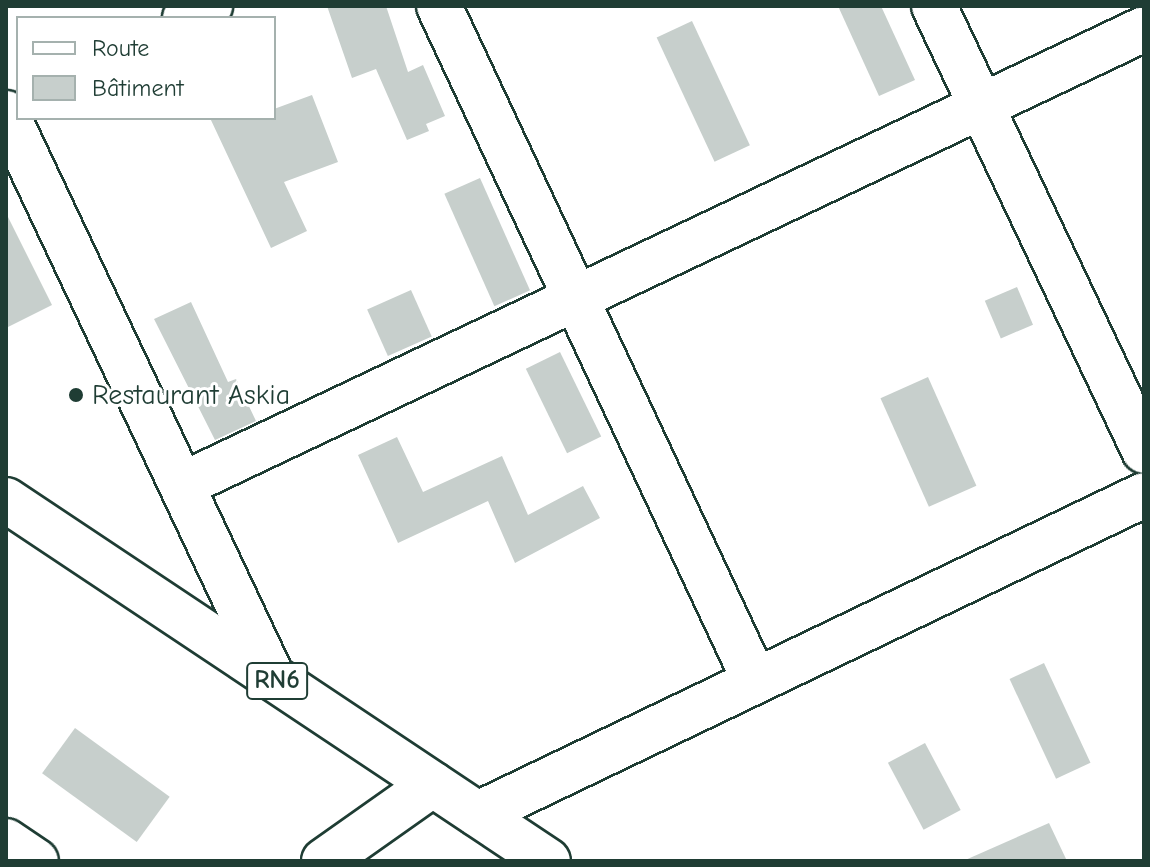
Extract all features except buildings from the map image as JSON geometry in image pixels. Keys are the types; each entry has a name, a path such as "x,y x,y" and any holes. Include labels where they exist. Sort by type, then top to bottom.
{"street":[{"path":"189,16 210,6"},
{"path":"439,6 755,681"},
{"path":"934,6 1144,451"},
{"path":"182,485 1144,29"},
{"path":"6,113 272,677"},
{"path":"478,814 1144,495"},
{"name":"RN6","path":"6,500 548,861"},
{"path":"324,861 433,784"},
{"path":"6,841 36,861"}],"place":[{"name":"Restaurant Askia","path":"76,395"}]}
